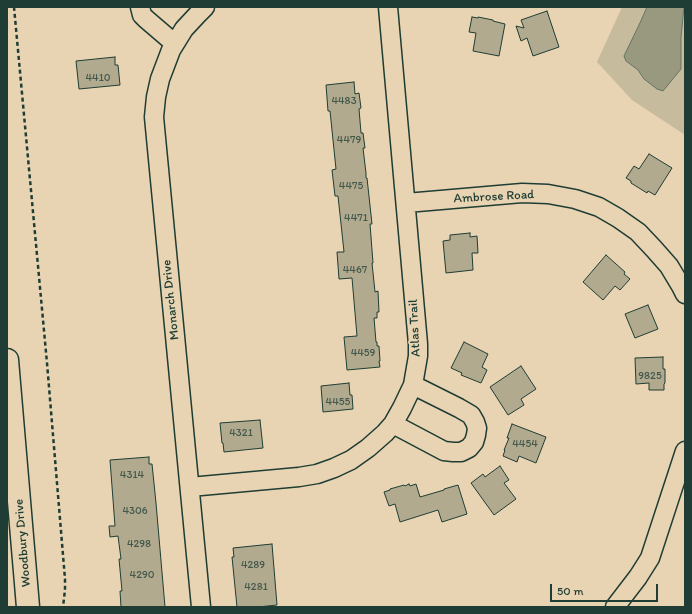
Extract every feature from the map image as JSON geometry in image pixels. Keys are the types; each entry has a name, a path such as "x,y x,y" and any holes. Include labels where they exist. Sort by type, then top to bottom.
{"main road":[{"name":"Woodbury Drive","path":"7,360 28,607"}],"street":[{"path":"140,7 142,15 174,43"},
{"name":"Atlas Trail","path":"190,487 299,477 317,474 334,468 351,460 385,434 393,424 402,408 412,385 418,356 418,344 388,7"},
{"name":"Monarch Drive","path":"201,607 154,117 156,97 166,61 174,43 202,8"},
{"name":"Ambrose Road","path":"406,203 522,192 548,194 575,199 599,208 618,218 638,232 669,266 685,294"},
{"path":"393,424 444,451 461,452 474,442 476,428 475,422 470,415 460,408 412,385"},
{"path":"615,607 638,577 650,558 685,451"}],"path":[{"path":"14,7 47,363 65,579 63,607"}],"shaded area":[{"path":"622,7 685,7 685,135 632,100 597,62"},
{"path":"647,7 684,7 681,37 681,69 663,91 657,89 644,79 638,70 626,61 624,56"}],"building":[{"path":"547,11 559,47 533,56 527,38 521,41 516,26 524,28 521,20"},
{"path":"472,17 493,20 505,24 499,56 473,51 476,33 469,32"},
{"path":"115,57 115,65 118,65 120,85 79,89 76,61"},
{"path":"354,82 355,94 359,93 361,108 359,109 361,133 363,133 365,148 363,148 372,224 370,224 372,263 375,292 378,291 379,312 377,312 377,318 374,318 376,342 377,346 379,346 380,367 347,370 344,337 357,336 352,278 339,279 337,252 344,252 338,196 335,196 332,170 336,169 326,85"},
{"path":"649,154 672,168 655,195 648,191 647,193 626,178 634,166 639,169"},
{"path":"470,233 470,237 477,236 478,253 472,253 473,270 446,273 443,241 450,240 450,235"},
{"path":"606,255 625,272 624,274 630,279 620,290 615,286 603,300 583,282"},
{"path":"648,305 658,329 635,338 625,314"},
{"path":"464,342 488,354 482,367 487,370 481,383 461,375 462,373 451,368"},
{"path":"663,357 663,369 665,369 664,390 649,390 649,383 636,384 635,358"},
{"path":"521,366 536,389 521,399 524,405 508,415 490,387"},
{"path":"349,383 353,409 323,412 321,386"},
{"path":"260,420 263,448 224,452 220,423"},
{"path":"512,424 546,437 536,463 519,456 517,462 503,456"},
{"path":"149,457 149,464 152,464 165,607 121,607 120,591 122,591 119,559 121,559 118,536 110,537 109,526 115,526 110,460"},
{"path":"500,466 509,480 504,483 516,499 494,515 471,483 483,474 485,477"},
{"path":"409,484 410,486 416,484 420,497 458,485 467,514 442,522 438,510 400,522 395,504 389,506 384,492"},
{"path":"272,544 277,605 237,607 232,557 234,557 233,548"}]}
